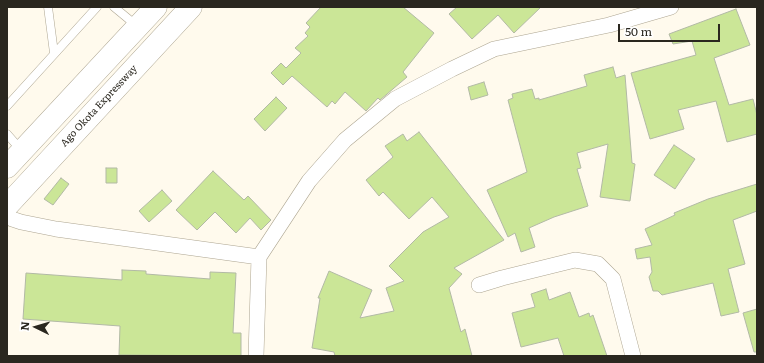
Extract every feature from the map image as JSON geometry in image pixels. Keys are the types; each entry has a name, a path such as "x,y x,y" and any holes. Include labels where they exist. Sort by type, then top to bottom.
{"main road":[{"path":"7,167 156,7"},
{"name":"Ago Okota Expressway","path":"7,206 191,7"}],"street":[{"path":"256,356 259,257 309,181 345,140 395,99 494,49 609,25 671,7"},
{"path":"7,214 12,219 21,222 56,229 259,257"},
{"path":"479,285 575,260 598,264 613,279 633,356"}],"lane":[{"path":"48,7 54,53"},
{"path":"7,106 54,53 98,7"},
{"path":"114,7 138,26"},
{"path":"7,134 22,150"}],"building":[{"path":"321,7 403,7 434,33 403,72 407,77 380,100 378,98 366,111 345,92 335,104 332,101 327,107 292,76 283,85 271,73 281,63 286,68 301,53 295,48 308,36 305,33 310,27 306,23"},
{"path":"457,7 541,7 514,33 498,15 472,39 449,14"},
{"path":"736,9 750,45 714,58 729,105 753,99 757,115 757,134 727,142 716,101 678,110 684,129 650,139 631,73 696,55 692,41 673,44 669,34"},
{"path":"613,67 616,78 625,75 632,163 635,164 630,201 600,197 608,144 577,153 581,168 577,169 588,206 554,217 529,228 535,247 521,252 515,233 508,237 487,190 527,172 508,100 513,98 512,94 532,89 535,99 539,98 539,100 587,86 584,75"},
{"path":"484,82 488,95 471,100 468,87"},
{"path":"276,97 287,108 265,131 254,119"},
{"path":"419,132 504,240 454,268 462,274 449,288 461,332 465,329 472,356 335,356 334,352 312,348 320,298 318,298 329,271 372,290 360,318 394,311 386,288 404,281 389,266 423,232 449,217 432,197 409,219 383,192 379,196 366,180 393,157 385,146 403,134 407,141"},
{"path":"674,145 695,159 675,189 654,175"},
{"path":"106,168 117,168 117,183 106,183"},
{"path":"213,171 244,200 248,196 271,220 261,230 250,218 236,233 215,212 197,230 176,210"},
{"path":"61,178 69,184 53,205 44,199"},
{"path":"757,184 757,211 733,220 745,264 728,269 739,312 721,316 713,283 662,295 658,291 653,291 649,277 652,272 650,257 637,259 635,249 652,245 645,229 675,215 674,213 708,199"},
{"path":"162,190 172,201 149,222 139,211"},
{"path":"122,270 146,271 146,274 210,279 210,272 236,273 233,333 241,333 241,356 119,355 120,326 23,319 26,273 122,280"},
{"path":"546,289 549,300 570,292 579,317 589,313 590,317 593,315 607,356 564,356 558,338 521,347 512,313 535,307 531,294"},
{"path":"757,309 757,352 754,352 743,313"}]}
